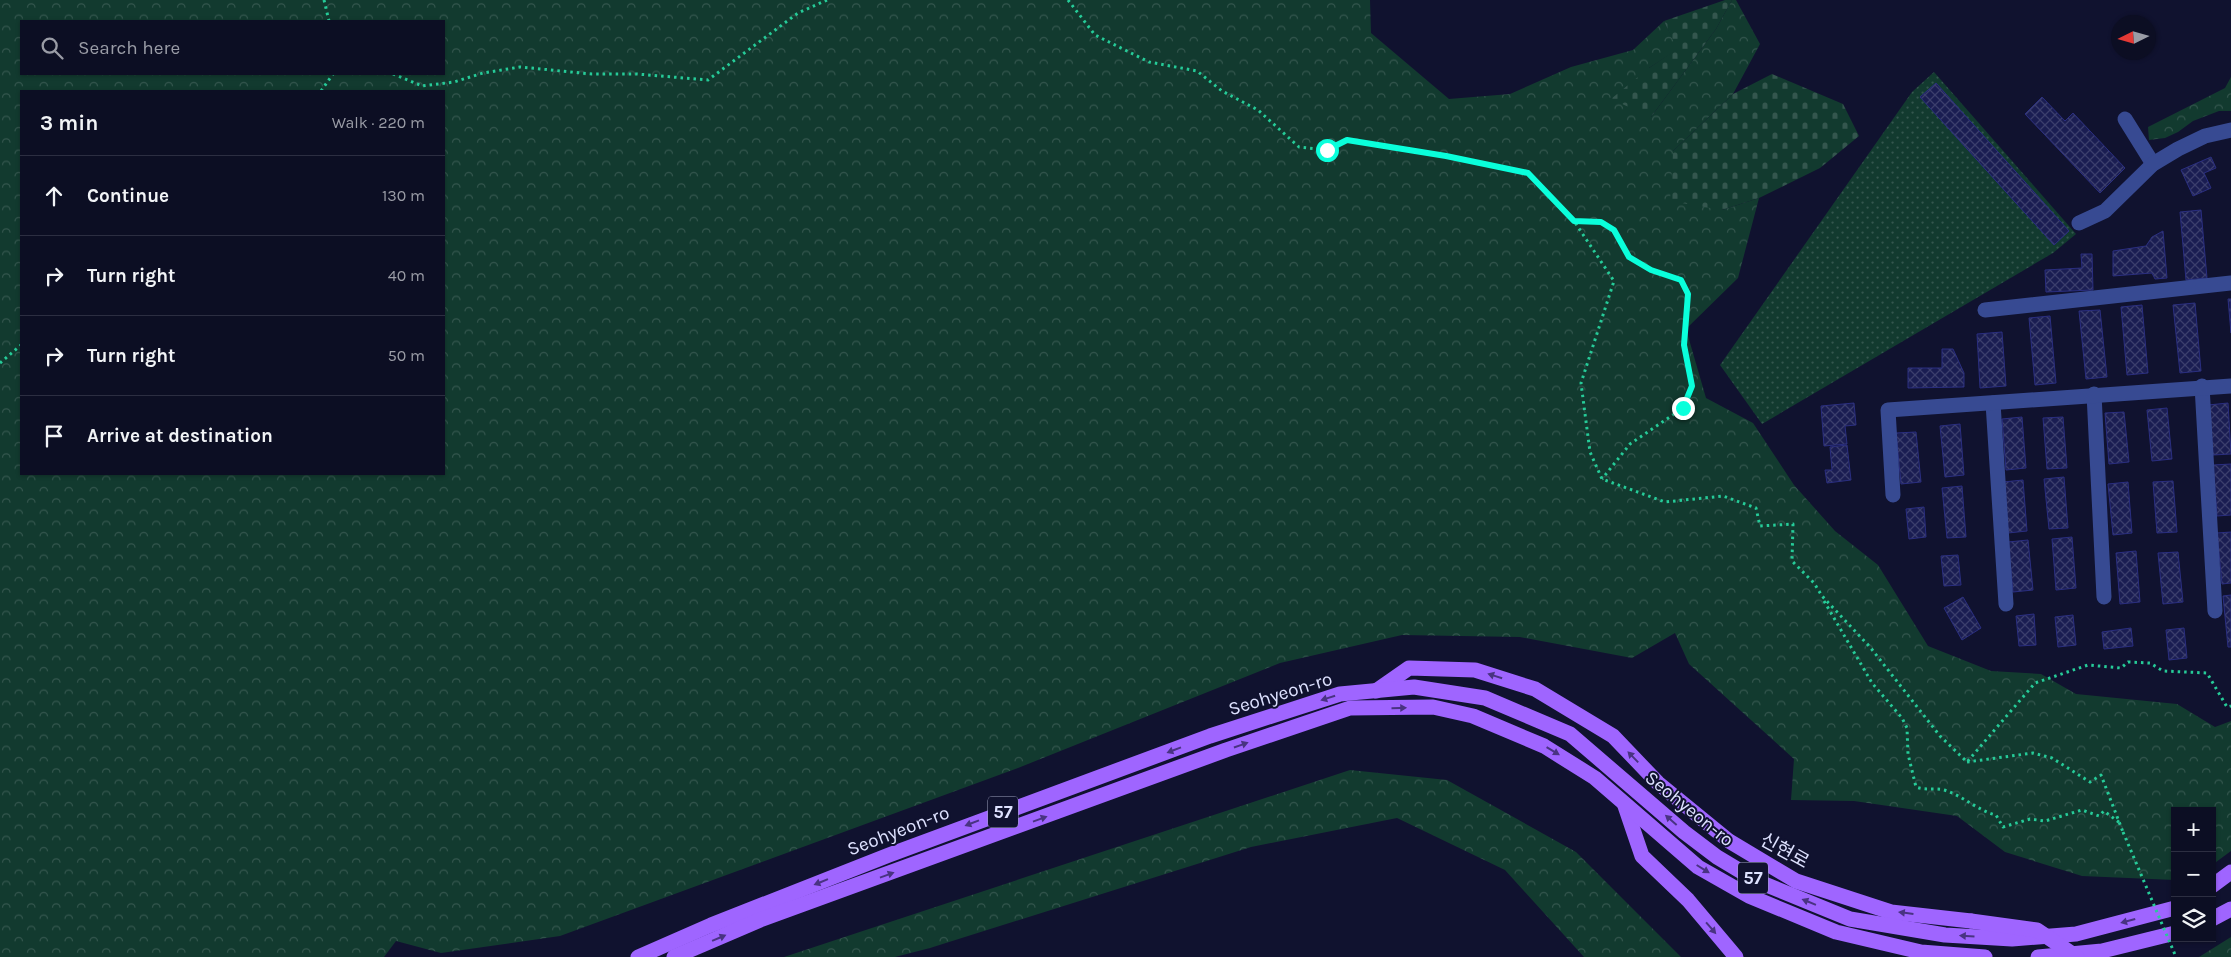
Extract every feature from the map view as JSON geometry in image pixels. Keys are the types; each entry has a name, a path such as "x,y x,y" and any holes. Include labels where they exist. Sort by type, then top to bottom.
{"main road":[{"name":"신현로","path":"1376,691 1409,668 1475,670 1535,689 1613,736 1658,783 1729,841 1796,882 1891,912 2037,930 2077,957"},
{"name":"Seohyeon-ro","path":"638,957 712,925 889,855 1210,736 1340,694 1414,687 1485,698 1570,734 1684,832 1717,857 1757,881 1850,919 1944,935 2012,939 2076,934 2171,909"},
{"name":"Seohyeon-ro","path":"674,957 760,920 1226,750 1350,708 1433,707 1473,716 1544,746 1595,778 1698,867 1749,896 1836,932 1921,952 1985,957"},
{"path":"1625,805 1642,856 1688,900 1736,957"},
{"path":"2216,883 2231,872"},
{"path":"2216,917 2231,909"},
{"path":"2038,957 2102,951 2171,934"}],"street":[{"path":"2125,119 2153,164"},
{"path":"2079,223 2105,211 2153,164 2205,136 2231,130"},
{"path":"1984,310 2231,284"},
{"path":"1892,496 1888,410 2202,386 2231,386"},
{"path":"2202,386 2214,611"},
{"path":"2094,394 2104,598"},
{"path":"1993,403 2006,604"}],"path":[{"path":"324,0 330,20"},
{"path":"395,75 422,86 454,82 484,73 520,67 592,74 637,74 708,80 798,13 827,0"},
{"path":"1068,0 1095,35 1149,62 1197,71 1222,91 1258,110 1299,147 1327,150 1347,140 1446,156 1528,173 1574,221 1614,281 1581,383 1590,452 1602,479 1665,502 1723,496 1756,508 1760,526 1793,524 1792,561 1814,583 1872,683 1907,728 1908,754 1916,787 1924,790 1944,789 1962,797 1988,813 1996,815 2003,827 2030,819 2045,821 2082,810 2099,816 2104,811 2120,823"},
{"path":"321,90 332,75"},
{"path":"1574,221 1601,222 1614,230 1629,257 1651,270 1681,280 1688,294 1684,345 1692,386 1683,408 1630,444 1602,479"},
{"path":"0,363 20,346"},
{"path":"1822,596 1870,647 1940,736 1967,762"},
{"path":"1967,762 2035,683 2088,665 2121,668 2128,662 2143,663 2150,664 2163,671 2207,673 2227,707 2231,706"},
{"path":"1967,762 2034,752 2052,758 2090,782 2101,775 2176,957"}],"green space":[{"path":"0,0 1370,0 1371,33 1449,99 1510,94 1571,67 1633,50 1664,21 1678,49 1649,68 1651,117 1716,29 1732,0 1736,0 1760,44 1733,94 1673,151 1722,210 1759,198 1738,278 1686,329 1706,398 1753,423 1794,485 1835,531 1878,565 1928,646 1991,671 2041,674 2076,694 2177,704 2215,727 2231,721 2231,851 2216,862 2216,807 2171,807 2171,880 2082,876 2005,852 1957,816 1854,801 1791,800 1794,759 1689,664 1675,633 1632,658 1520,637 1402,635 1280,663 1018,768 560,936 441,953 396,941 384,957 0,957"},
{"path":"1725,0 1732,0 1716,29 1651,117 1611,99 1649,68 1677,49 1664,21"},
{"path":"1934,72 2076,234 2053,253 1762,424 1720,365 1912,92"},
{"path":"1772,74 1843,104 1859,136 1820,168 1759,198 1722,210 1670,201 1673,151 1733,94"},
{"path":"2231,77 2231,111 2219,111 2193,121 2178,132 2165,138 2149,140 2148,127 2225,88"},
{"path":"1350,770 1447,780 1576,852 1681,957 1584,957 1505,870 1397,818 1251,847 930,948 895,957 784,957"},
{"path":"2231,937 2231,957 2199,957"}],"building":[{"path":"1936,83 2069,231 2054,245 1920,97"},
{"path":"2042,97 2065,121 2073,113 2125,168 2100,193 2025,114"},
{"path":"2211,157 2216,168 2204,173 2211,188 2193,196 2181,170"},
{"path":"2201,210 2207,278 2186,280 2180,212"},
{"path":"2163,231 2167,278 2155,279 2152,273 2113,276 2113,251 2146,246 2152,237"},
{"path":"2081,254 2092,254 2093,290 2046,292 2045,270 2082,268"},
{"path":"2228,299 2231,299 2231,333"},
{"path":"2195,303 2201,371 2180,373 2173,305"},
{"path":"2142,305 2148,373 2127,375 2121,307"},
{"path":"2100,310 2107,377 2086,379 2079,311"},
{"path":"2050,316 2056,383 2035,385 2029,318"},
{"path":"2002,332 2006,386 1980,388 1977,334"},
{"path":"1942,349 1953,349 1964,373 1964,387 1908,388 1908,368 1942,368"},
{"path":"1854,403 1856,425 1845,426 1847,444 1824,446 1821,406"},
{"path":"2228,403 2231,454 2213,455 2208,405"},
{"path":"2167,408 2172,459 2152,461 2147,410"},
{"path":"2124,412 2129,462 2109,464 2105,413"},
{"path":"2022,417 2026,468 2006,470 2002,419"},
{"path":"2063,417 2067,468 2047,469 2043,418"},
{"path":"1960,424 1964,475 1945,477 1940,426"},
{"path":"1916,432 1921,482 1901,484 1896,433"},
{"path":"1847,445 1851,480 1827,483 1825,470 1832,470 1830,447"},
{"path":"2231,464 2231,515 2217,516 2213,465"},
{"path":"2064,477 2068,528 2049,529 2044,479"},
{"path":"2023,480 2027,531 2008,533 2003,482"},
{"path":"2173,481 2177,532 2157,533 2153,482"},
{"path":"2128,482 2132,533 2113,535 2108,484"},
{"path":"1962,486 1966,537 1947,538 1942,488"},
{"path":"1924,507 1926,537 1909,539 1906,509"},
{"path":"2231,532 2231,583 2222,584 2217,533"},
{"path":"2072,537 2076,588 2056,590 2052,539"},
{"path":"2028,540 2033,590 2013,592 2008,542"},
{"path":"2136,551 2140,602 2120,604 2116,553"},
{"path":"2178,552 2183,602 2163,604 2158,553"},
{"path":"1958,555 1961,585 1944,586 1941,556"},
{"path":"2231,595 2231,647 2228,647 2223,596"},
{"path":"1963,597 1981,628 1962,640 1944,608"},
{"path":"2034,614 2036,645 2019,646 2016,616"},
{"path":"2073,615 2076,645 2058,647 2055,617"},
{"path":"2131,628 2133,646 2104,649 2102,632"},
{"path":"2184,628 2187,658 2169,660 2166,630"}],"route":[{"path":"1327,150 1347,140 1446,156 1528,173 1574,221 1601,222 1614,230 1629,257 1651,270 1681,280 1688,294 1684,345 1692,386 1683,408"}]}
